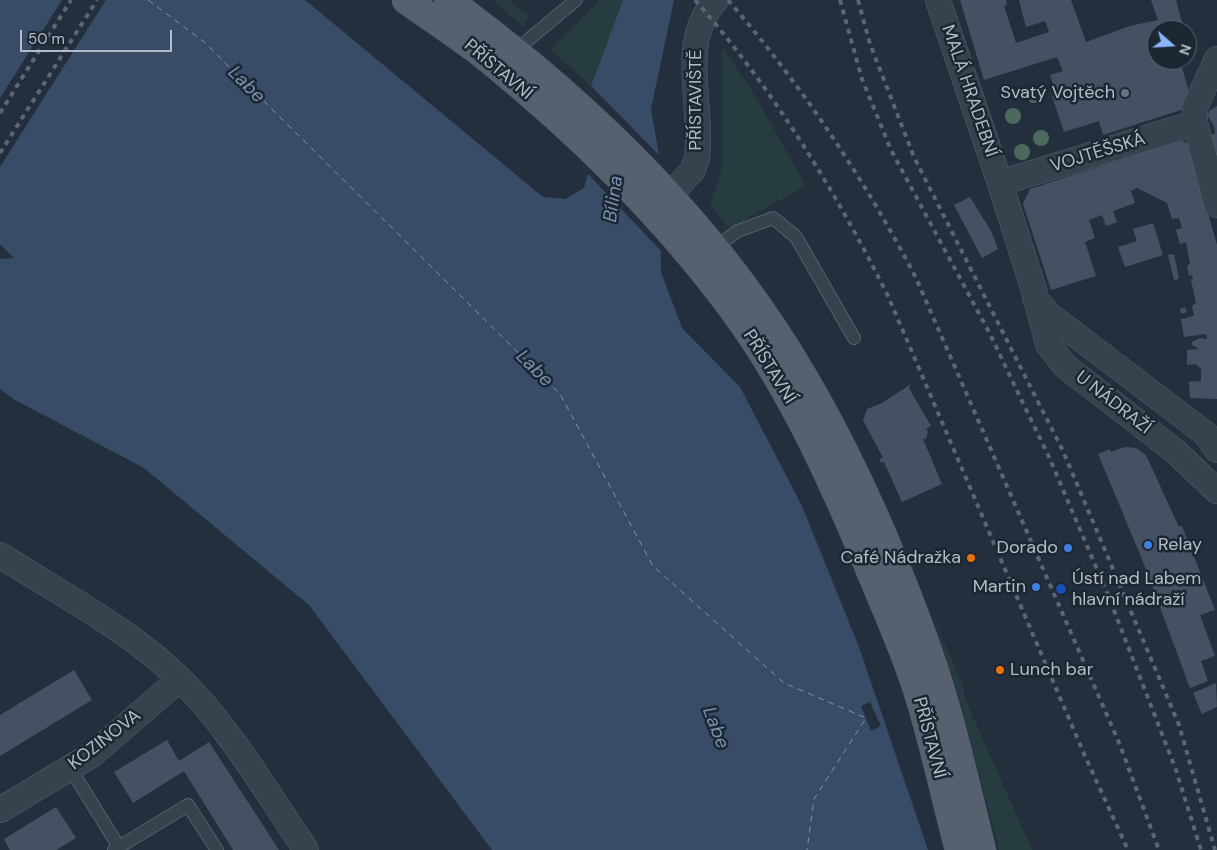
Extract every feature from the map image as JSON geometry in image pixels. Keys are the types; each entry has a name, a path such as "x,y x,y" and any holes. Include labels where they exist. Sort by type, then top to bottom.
{"main road":[{"name":"PŘÍSTAVNÍ","path":"406,0 486,57 589,148 660,221 722,295 765,358 805,427 850,524 900,640 918,694 959,850"},
{"name":"PŘÍSTAVNÍ","path":"448,0 515,52 590,116 664,190 714,248 788,351 850,460 874,511 922,633 952,732 982,850"}],"street":[{"name":"PŘÍSTAVIŠTĚ","path":"664,190 692,171 697,158 696,36 703,16 716,0"},
{"name":"MALÁ HRADEBNÍ","path":"938,0 1000,183"},
{"path":"1217,60 1195,107 1195,123 1217,205"},
{"name":"VOJTĚŠSKÁ","path":"1000,183 1195,123"},
{"name":"U NÁDRAŽÍ","path":"1000,183 1036,298 1048,344 1065,366 1176,452 1217,490"},
{"name":"U NÁDRAŽÍ","path":"1036,298 1048,314 1206,434 1217,450"},
{"path":"0,556 132,638 180,679 220,725 306,850"},
{"name":"KOZINOVA","path":"0,810 93,754 180,679"}],"lane":[{"path":"515,52 576,0"},
{"path":"714,248 738,231 773,218 796,237 854,338"},
{"path":"70,768 116,848 188,805 217,850"}],"green space":[{"path":"493,0 509,0 529,17 523,27"},
{"path":"600,0 623,0 591,86 551,50"},
{"path":"722,47 754,94 806,186 748,218 733,232 710,204 722,170"},
{"path":"933,616 964,689 964,696 1032,850 999,850 959,696"}],"water":[{"path":"0,0 305,0 543,197 565,199 584,188 588,174 591,86 623,0 674,0 651,109 659,155 661,272 682,328 740,387 802,506 859,647 928,850 492,850 309,605 144,468 15,400 0,389 0,259 14,258 0,244"}],"pier":[{"path":"62,0 106,0 0,167 0,98"},
{"path":"591,86 659,155 661,251 588,174"},
{"path":"870,702 881,726 871,731 861,706"}],"building":[{"path":"960,0 1006,0 1007,5 1004,6 1016,43 1049,32 1045,21 1026,27 1019,0 1071,0 1086,42 1130,26 1147,22 1147,70 1183,70 1189,92 1185,100 1187,108 1103,135 1099,121 1064,132 1052,96 1056,95 1050,75 1063,71 1057,57 984,80"},
{"path":"1151,0 1176,0 1181,20 1158,20"},
{"path":"1217,106 1217,156 1215,156 1209,135 1215,134 1214,126 1208,116 1209,111"},
{"path":"1180,140 1189,144 1217,245 1217,399 1190,398 1189,382 1201,381 1201,369 1196,364 1187,365 1187,350 1199,349 1192,345 1192,342 1200,338 1207,339 1206,334 1184,337 1181,319 1194,316 1192,306 1196,303 1191,280 1193,279 1192,275 1189,276 1187,265 1190,264 1186,242 1180,244 1176,230 1182,228 1179,218 1172,219 1167,203 1137,188 1131,191 1135,203 1113,211 1117,222 1106,226 1102,215 1089,220 1095,238 1085,242 1096,276 1051,290 1023,204 1030,189"},
{"path":"970,197 991,231 998,249 982,258 954,205"},
{"path":"1153,223 1163,255 1125,267 1118,247 1137,241 1133,229"},
{"path":"1174,254 1179,279 1174,280 1168,255"},
{"path":"1185,307 1187,312 1181,314 1180,309"},
{"path":"911,384 909,388 931,426 926,429 928,431 926,439 923,439 942,484 902,502 884,462 881,463 879,459 883,458 863,420 867,409 882,403"},
{"name":"Ústí nad Labem hlavní nádraží","path":"1125,447 1136,448 1146,455 1179,527 1182,526 1215,610 1200,615 1215,656 1201,661 1208,681 1190,688 1142,559 1098,454 1110,449 1111,452"},
{"path":"74,670 92,700 0,756 0,715"},
{"path":"1216,683 1217,707 1202,714 1193,693"},
{"path":"167,740 179,761 209,742 279,850 233,850 184,771 133,803 114,772"},
{"path":"56,807 76,838 56,850 10,850 4,839"}],"ferry route":[{"path":"148,0 203,41 560,394 653,566 784,683 866,718 814,799 807,850"}],"railway":[{"path":"0,113 71,0"},
{"path":"0,153 97,0"},
{"path":"695,0 724,34 776,105 824,179 868,256 888,296 1085,756 1128,850"},
{"path":"728,0 781,66 830,134 875,204 916,278 1120,745 1159,850"},
{"path":"840,0 862,79 891,150 990,334 1049,457 1108,595 1176,770 1201,850"},
{"path":"858,0 870,44 914,157 1063,451 1179,725 1215,850"}],"place":[{"name":"Svatý Vojtěch","path":"1125,93"},
{"name":"Relay","path":"1148,545"},
{"name":"Dorado","path":"1068,548"},
{"name":"Café Nádražka","path":"971,558"},
{"name":"Martin","path":"1036,587"},
{"name":"Ústí nad Labem hlavní nádraží","path":"1061,589"},
{"name":"Lunch bar","path":"1000,670"}],"water label":[{"name":"Labe","path":"246,85"},
{"name":"Bílina","path":"614,199"},
{"name":"Labe","path":"534,369"},
{"name":"Labe","path":"715,728"}]}
